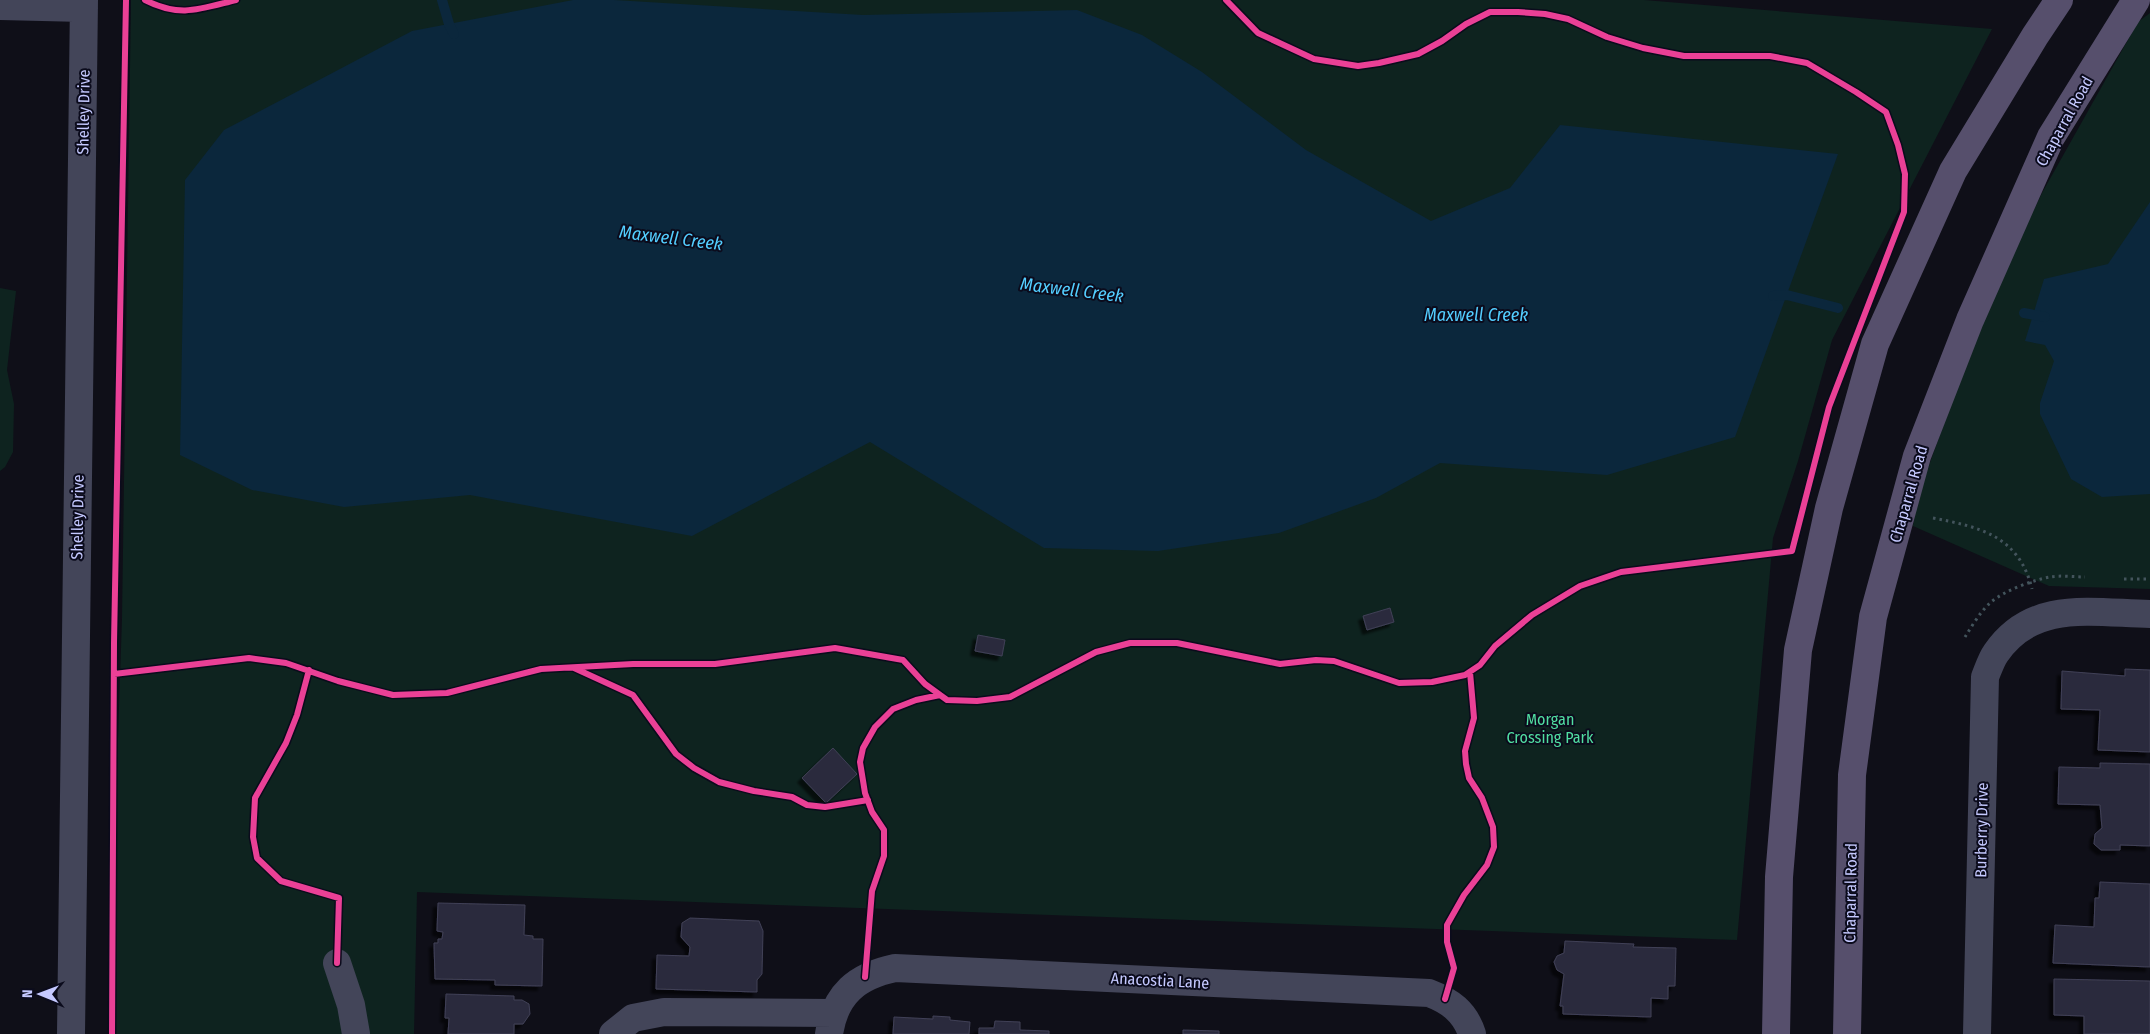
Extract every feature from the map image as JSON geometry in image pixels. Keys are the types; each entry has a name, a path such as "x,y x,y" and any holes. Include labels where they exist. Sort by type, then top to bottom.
{"main road":[{"path":"1776,1034 1779,877 1798,650 1829,508 1875,344 1953,171 2059,0"},
{"name":"Chaparral Road","path":"1847,1034 1852,775 1873,617 1917,456 1970,320 2051,137 2136,0"}],"street":[{"path":"0,6 84,4"},
{"name":"Shelley Drive","path":"71,1034 84,4"},
{"name":"Burberry Drive","path":"1977,1034 1984,678 1995,654 2011,635 2032,620 2057,612 2150,614"},
{"path":"337,963 351,1005 356,1034"},
{"name":"Anacostia Lane","path":"832,1023 844,995 858,981 876,972 895,968 1429,993 1445,999 1460,1010 1470,1026 1472,1034"},
{"path":"612,1034 633,1018 664,1012 832,1023"}],"path":[{"path":"1930,517 1986,530 2006,543 2020,560 2030,582 2039,618"}],"green space":[{"name":"Morgan Crossing Park","path":"131,0 1644,0 1992,29 1832,340 1798,461 1773,538 1737,940 417,892 414,1034 108,1034 122,619"},
{"path":"2150,13 2150,589 2049,586 1913,526 1919,493 1984,313 2042,193 2138,22"},
{"path":"0,288 16,291 7,370 14,404 13,452 5,467 0,471"}],"water":[{"path":"573,0 614,0 863,15 1077,10 1142,35 1202,72 1306,150 1431,221 1510,188 1560,125 1838,154 1735,437 1607,475 1440,463 1376,498 1279,533 1158,551 1044,548 870,442 692,536 470,495 344,507 252,490 180,455 185,180 224,130 412,31"},
{"path":"2150,202 2150,494 2102,497 2071,479 2040,414 2040,403 2054,361 2045,345 2025,341 2044,279 2108,264"}],"building":[{"path":"1390,608 1394,622 1367,630 1363,616"},
{"path":"978,635 1005,640 1002,656 975,651"},
{"path":"2125,669 2150,670 2150,752 2098,750 2100,710 2061,709 2062,671 2125,676"},
{"path":"833,748 857,774 826,803 802,778"},
{"path":"2100,763 2150,764 2150,846 2120,845 2120,850 2101,850 2094,844 2095,834 2102,828 2100,805 2058,804 2059,767 2100,768"},
{"path":"2100,882 2150,884 2150,967 2053,963 2055,925 2094,927 2095,898 2099,898"},
{"path":"438,903 525,905 524,935 533,936 533,939 543,939 542,986 495,985 495,980 435,979 434,943 438,943 438,939 442,939 443,932 437,931"},
{"path":"690,918 759,921 763,931 762,974 757,980 757,992 656,989 657,955 689,956 690,947 681,937 682,923"},
{"path":"1565,941 1634,944 1633,947 1676,948 1675,986 1668,986 1668,999 1651,998 1651,1017 1563,1014 1563,1006 1560,1006 1564,974 1557,970 1554,962 1557,956 1564,953"},
{"path":"2054,979 2150,981 2150,1034 2084,1034 2084,1016 2054,1015"},
{"path":"446,994 514,996 514,1000 522,1000 529,1004 530,1014 523,1024 514,1024 514,1034 448,1034 449,1018 445,1018"},
{"path":"933,1016 950,1017 950,1020 970,1022 969,1034 893,1034 894,1017 933,1019"},
{"path":"995,1021 1020,1022 1020,1030 1049,1031 1049,1034 979,1034 979,1028 994,1028"},
{"path":"1183,1030 1219,1031 1219,1034 1183,1034"}],"waterway":[{"name":"Maxwell Creek","path":"442,0 454,34"},
{"name":"Maxwell Creek","path":"1773,296 1787,295 1838,308"},
{"name":"Maxwell Creek","path":"2024,313 2045,317"}],"cycle path":[{"path":"112,1034 114,643 126,0"},
{"path":"145,0 157,6 180,10 201,9 236,0"},
{"path":"114,674 249,658 286,663 338,681 393,695 447,693 541,669 633,664 715,664 835,648 903,660 925,684 947,700 977,701 1010,697 1096,652 1130,643 1177,643 1280,664 1316,660 1334,661 1399,683 1432,682 1465,675 1480,665 1495,646 1532,615 1580,586 1621,572 1792,551 1829,407 1904,212 1905,174 1898,145 1886,112 1807,63 1770,56 1684,56 1643,48 1607,37 1568,19 1545,14 1490,12 1466,24 1442,41 1418,54 1379,63 1358,66 1314,59 1258,33 1226,0"},
{"path":"574,668 633,695 676,754 694,768 719,782 754,791 792,797 807,805 825,807 868,800"},
{"path":"309,670 297,715 286,743 255,798 253,837 257,858 281,881 339,898 337,963"},
{"path":"1445,999 1454,968 1447,942 1447,925 1464,895 1487,865 1494,847 1493,827 1482,798 1469,778 1466,764 1465,751 1474,718 1470,672"},
{"path":"865,977 872,891 884,856 884,830 872,812 865,793 860,762 863,748 875,727 893,709 916,700 940,695"}]}
